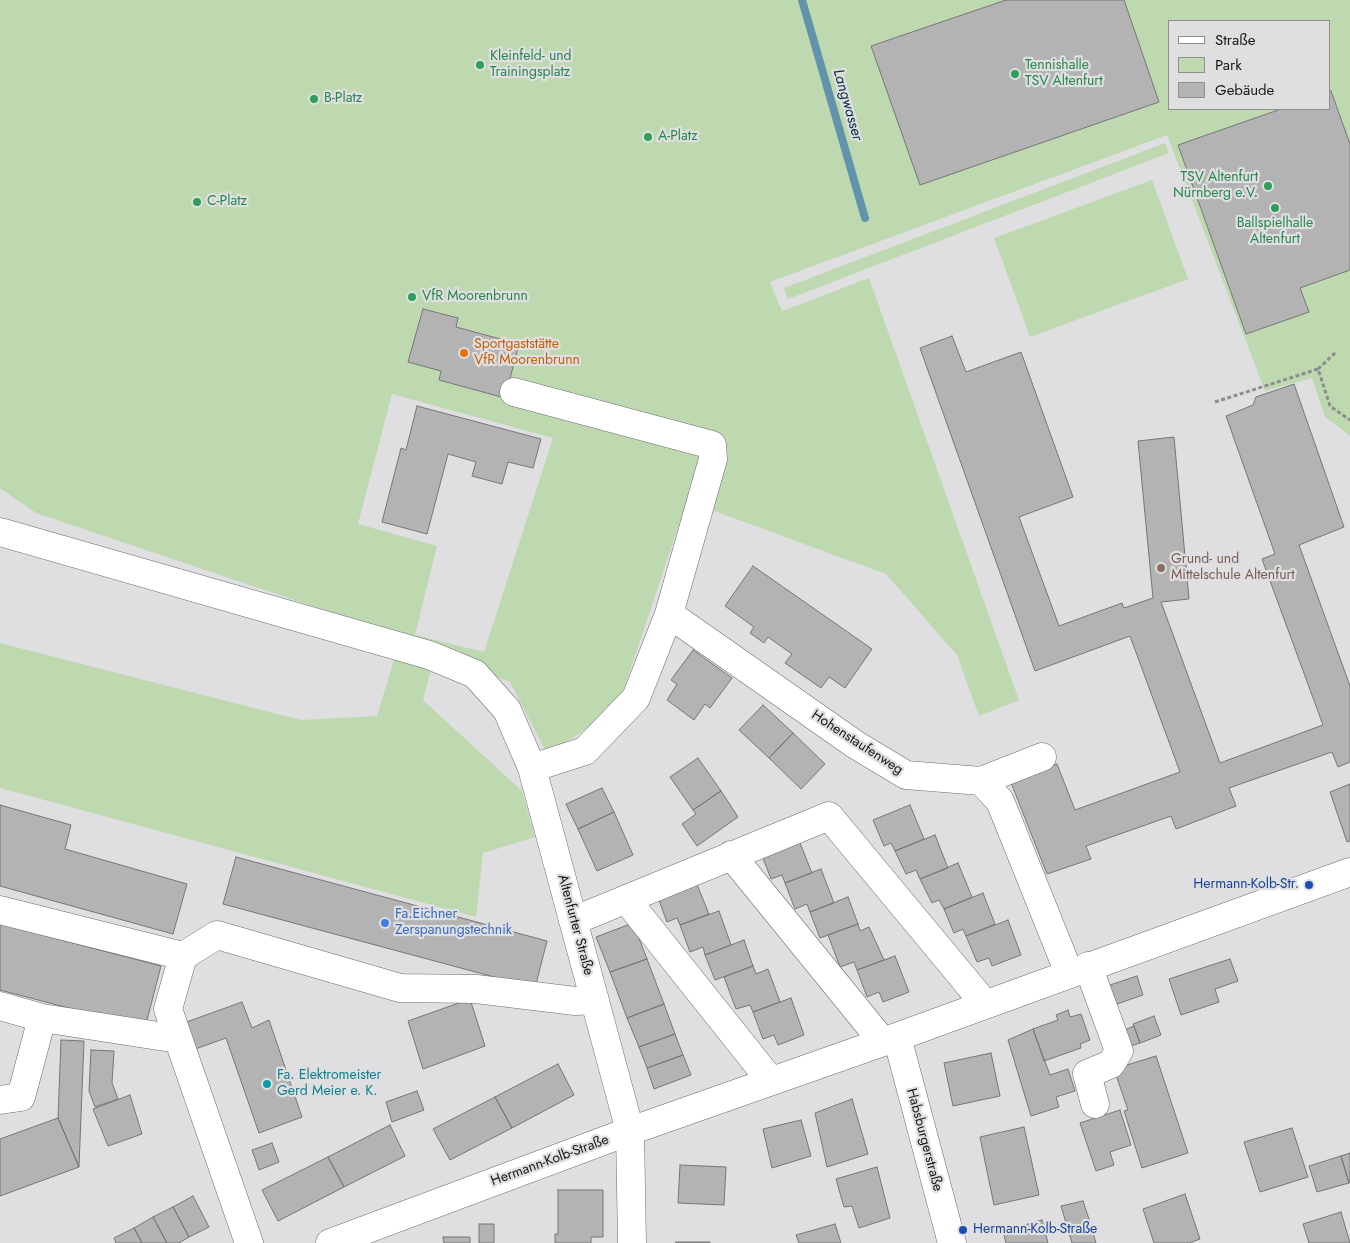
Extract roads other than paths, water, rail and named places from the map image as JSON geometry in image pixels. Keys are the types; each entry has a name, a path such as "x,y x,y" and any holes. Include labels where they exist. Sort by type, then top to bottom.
{"street":[{"path":"514,392 712,445 713,459 669,614 636,698 585,751 532,768"},
{"name":"Altenfurter Straße","path":"0,532 429,655 475,674 507,710 532,768 630,1131 632,1243"},
{"name":"Hohenstaufenweg","path":"669,614 856,745 906,775 981,781"},
{"path":"1042,757 981,781 1000,801 1078,970 1119,1051 1111,1064 1088,1074 1095,1104"},
{"path":"573,921 829,816 985,1004"},
{"path":"731,856 890,1039"},
{"name":"Hermann-Kolb-Straße","path":"330,1243 630,1131 1350,872"},
{"path":"626,899 771,1081"},
{"path":"0,910 183,956"},
{"path":"249,1243 168,1009 183,956 217,935 400,988 476,989 575,1001 595,1000"},
{"path":"0,1006 42,1018 181,1046"},
{"path":"0,1100 21,1097 42,1018"},
{"name":"Habsburgerstraße","path":"890,1039 952,1243"}],"waterway":[{"name":"Langwasser","path":"802,0 865,218"}],"place":[{"name":"Kleinfeld- und Trainingsplatz","path":"480,65"},
{"name":"Tennishalle TSV Altenfurt","path":"1015,74"},
{"name":"B-Platz","path":"314,99"},
{"name":"A-Platz","path":"648,137"},
{"name":"TSV Altenfurt Nürnberg e.V.","path":"1268,186"},
{"name":"C-Platz","path":"197,202"},
{"name":"Ballspielhalle Altenfurt","path":"1275,208"},
{"name":"VfR Moorenbrunn","path":"412,297"},
{"name":"Sportgaststätte VfR Moorenbrunn","path":"464,353"},
{"name":"Grund- und Mittelschule Altenfurt","path":"1161,568"},
{"name":"Hermann-Kolb-Str.","path":"1309,885"},
{"name":"Fa.Eichner Zerspanungstechnik","path":"385,923"},
{"name":"Fa. Elektromeister Gerd Meier e. K.","path":"267,1084"},
{"name":"Hermann-Kolb-Straße","path":"963,1230"}]}
